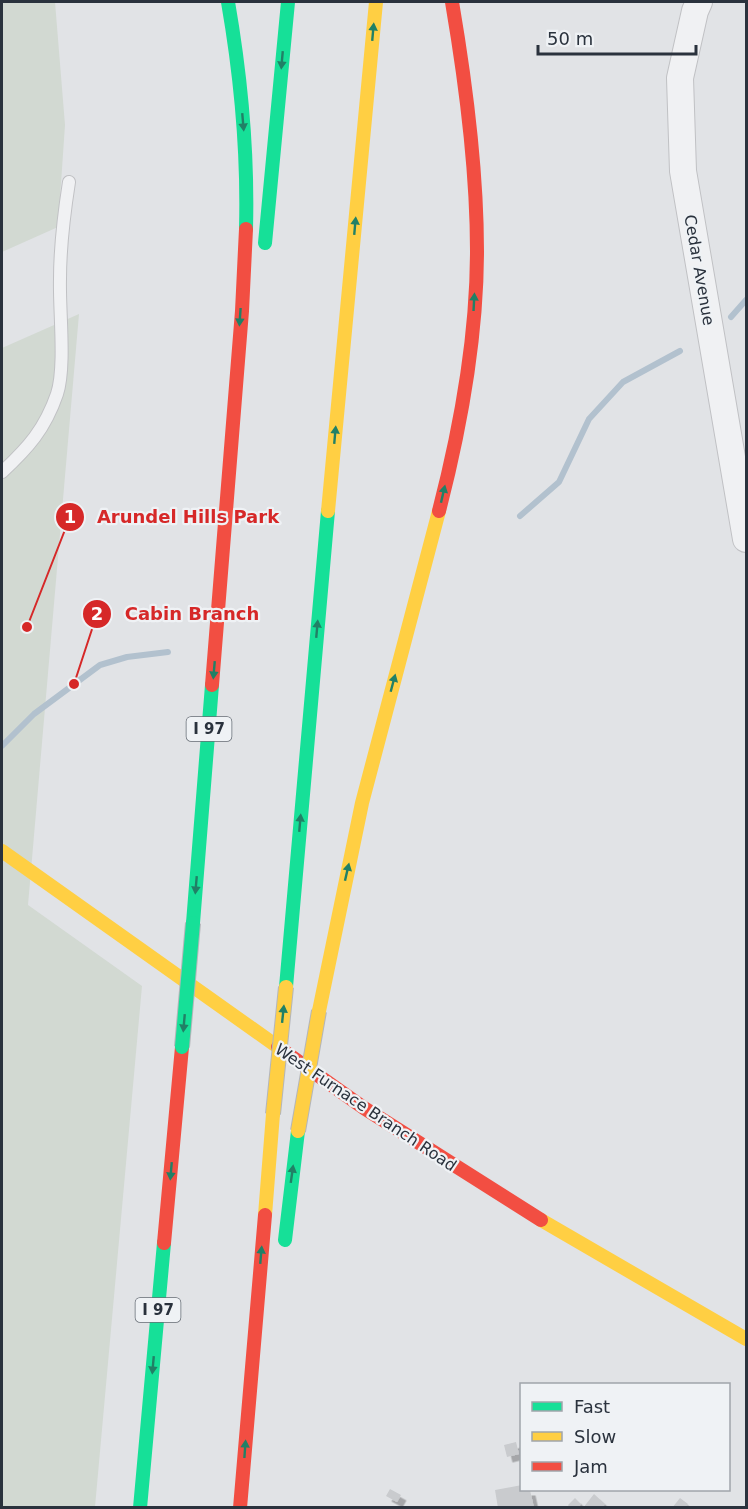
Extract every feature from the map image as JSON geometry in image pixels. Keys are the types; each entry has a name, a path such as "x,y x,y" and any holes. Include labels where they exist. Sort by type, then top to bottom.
{"main road":[{"path":"219,611 244,272 246,193 244,123 228,2"},
{"path":"263,262 288,2"},
{"path":"240,1508 318,615 376,2"},
{"path":"283,1256 298,1131 319,1011 369,776 458,432 472,334 476,250 474,165 465,74 452,2"},
{"path":"219,611 254,332"},
{"name":"I 97","path":"140,1508 219,611"},
{"name":"West Furnace Branch Road","path":"2,851 364,1108 533,1216 747,1339"}],"street":[{"name":"Cedar Avenue","path":"699,2 695,11 681,78 684,171 747,538"}],"lane":[{"path":"2,472 28,448 44,423 57,392 61,359 60,276 63,223 69,182"}],"shaded area":[{"path":"2,2 55,2 65,125 58,227 2,252"},
{"path":"79,314 28,905 142,986 95,1507 2,1507 2,348"}],"building":[{"path":"516,1442 519,1454 507,1457 504,1445"},
{"path":"520,1485 520,1491 530,1491 534,1508 498,1508 495,1490"},
{"path":"390,1489 401,1495 397,1502 386,1496"},
{"path":"594,1494 605,1504 602,1508 583,1508"},
{"path":"575,1498 581,1504 578,1508 570,1508 568,1505"},
{"path":"680,1498 688,1504 685,1508 672,1508"}],"waterway":[{"path":"731,317 746,300"},
{"path":"520,516 559,482 589,419 623,382 680,351"},
{"path":"2,746 34,714 100,665 127,657 168,652"}],"traffic: fast":[{"path":"228,2 243,115 246,229"},
{"path":"265,243 288,2"},
{"path":"286,987 328,511"},
{"path":"193,923 212,685"},
{"path":"182,1047 193,923"},
{"path":"285,1240 298,1131"},
{"path":"140,1508 164,1243"}],"traffic: slow":[{"path":"328,511 376,2"},
{"path":"319,1011 362,803 439,511"},
{"path":"2,851 278,1047"},
{"path":"273,1114 286,987"},
{"path":"298,1131 319,1011"},
{"path":"265,1215 273,1114"},
{"path":"541,1220 746,1339"}],"traffic: jam":[{"path":"439,511 461,414 471,349 477,251 473,157 452,2"},
{"path":"212,685 242,311 246,229"},
{"path":"164,1243 182,1047"},
{"path":"278,1047 364,1108 541,1220"},
{"path":"240,1508 265,1215"}],"place":[{"name":"Arundel Hills Park","path":"27,627"},
{"name":"Cabin Branch","path":"74,684"}]}
